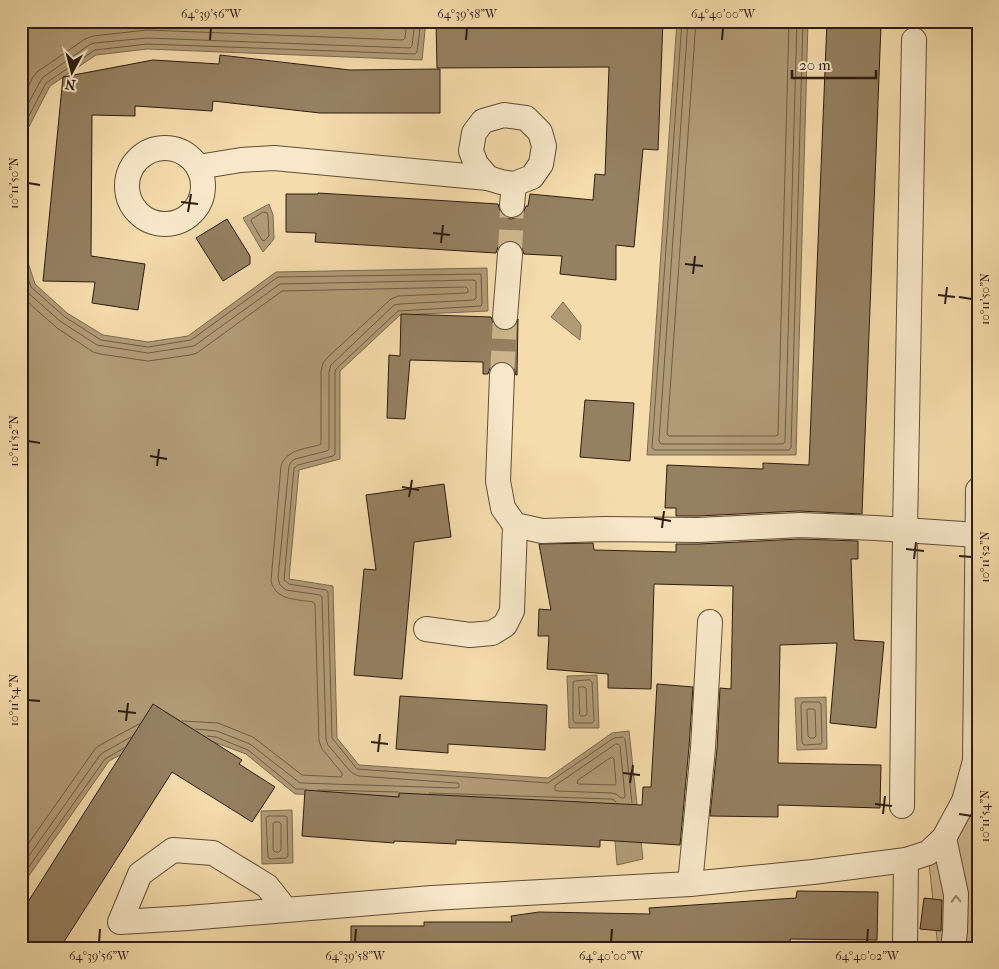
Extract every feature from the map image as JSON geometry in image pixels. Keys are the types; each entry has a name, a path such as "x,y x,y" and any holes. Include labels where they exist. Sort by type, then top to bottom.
{"street":[{"path":"902,806 914,40"},
{"path":"198,167 241,160 274,158 488,178 501,182 513,195 532,177 540,164 544,146 540,132 526,118 504,115 483,121 474,132 471,151 476,164 488,178"},
{"path":"505,317 510,254"},
{"path":"426,629 470,634 492,633 505,625 512,611 515,525 503,508 498,481 502,375"},
{"path":"286,910 267,886 213,853 173,850 140,874 120,922 188,918 286,910 432,898 690,884 813,872 906,860 928,853 944,838 964,801 975,761 978,490"},
{"path":"515,525 542,531 606,529 698,530 800,525 977,535"},
{"path":"690,884 703,748 710,622"},
{"path":"944,838 956,894 953,948"},
{"path":"905,948 906,860"}],"shaded area":[{"path":"978,490 978,948 938,948 928,853 964,801"}],"water":[{"path":"21,21 426,21 422,60 147,49 96,55 50,86 21,142"},
{"path":"677,21 808,21 796,455 647,455"},
{"path":"269,204 273,215 274,239 263,252 243,218"},
{"path":"21,233 22,244 35,284 67,313 103,335 148,342 188,336 276,272 487,268 488,311 400,315 340,371 340,459 299,470 289,579 333,586 337,738 359,765 548,778 612,733 629,731 643,859 617,865 612,804 295,794 246,754 214,742 152,738 109,761 21,887"},
{"path":"563,302 581,325 580,340 551,317"},
{"path":"597,675 599,728 569,728 567,676"},
{"path":"826,697 827,749 797,750 795,698"},
{"path":"292,810 293,863 262,864 261,811"}],"building":[{"path":"436,21 663,21 658,150 643,149 634,247 616,245 616,280 560,274 562,256 524,254 518,243 512,240 504,242 498,247 496,253 315,242 316,233 286,232 286,194 318,193 498,204 504,216 511,219 523,213 526,206 528,206 530,194 593,200 595,174 605,175 609,67 437,68"},
{"path":"827,21 869,21 869,25 881,25 862,514 799,511 676,516 676,508 665,508 667,465 763,469 763,463 809,465"},
{"path":"220,55 350,70 440,69 440,113 320,113 213,101 212,111 135,106 135,116 92,115 91,256 145,264 138,310 92,303 95,282 43,281 63,77 153,60 219,64"},
{"path":"227,219 250,256 250,264 223,281 196,238"},
{"path":"401,314 491,317 497,328 504,331 516,325 518,319 517,375 510,364 503,361 495,363 490,368 488,374 483,374 483,362 410,360 405,419 387,418 389,355 400,356"},
{"path":"585,400 634,403 630,461 580,457"},
{"path":"444,484 451,537 414,542 402,679 354,675 364,569 376,570 366,495"},
{"path":"800,539 858,541 858,559 851,559 854,640 884,642 876,728 830,723 837,643 780,645 778,763 881,765 880,808 778,805 778,817 710,816 717,749 720,688 731,689 733,586 654,584 651,689 608,688 608,674 547,669 549,636 538,636 539,609 551,610 539,544 593,543 594,550 676,552 676,544"},
{"path":"657,684 693,687 680,845 600,840 600,847 456,840 456,844 394,841 394,843 302,836 305,790 399,797 399,793 642,805 643,787 651,787"},
{"path":"400,696 547,705 545,750 448,744 448,753 396,749"},
{"path":"153,704 242,760 239,764 275,787 252,822 172,772 60,948 21,948 21,913"},
{"path":"797,891 878,892 877,940 790,939 791,946 773,948 351,948 351,926 424,926 424,922 512,922 511,916 539,912 650,914 649,908 796,898"},
{"path":"924,898 942,900 941,931 920,929"}],"tunnel":[{"path":"510,254 512,205"},
{"path":"502,375 505,317"}]}
